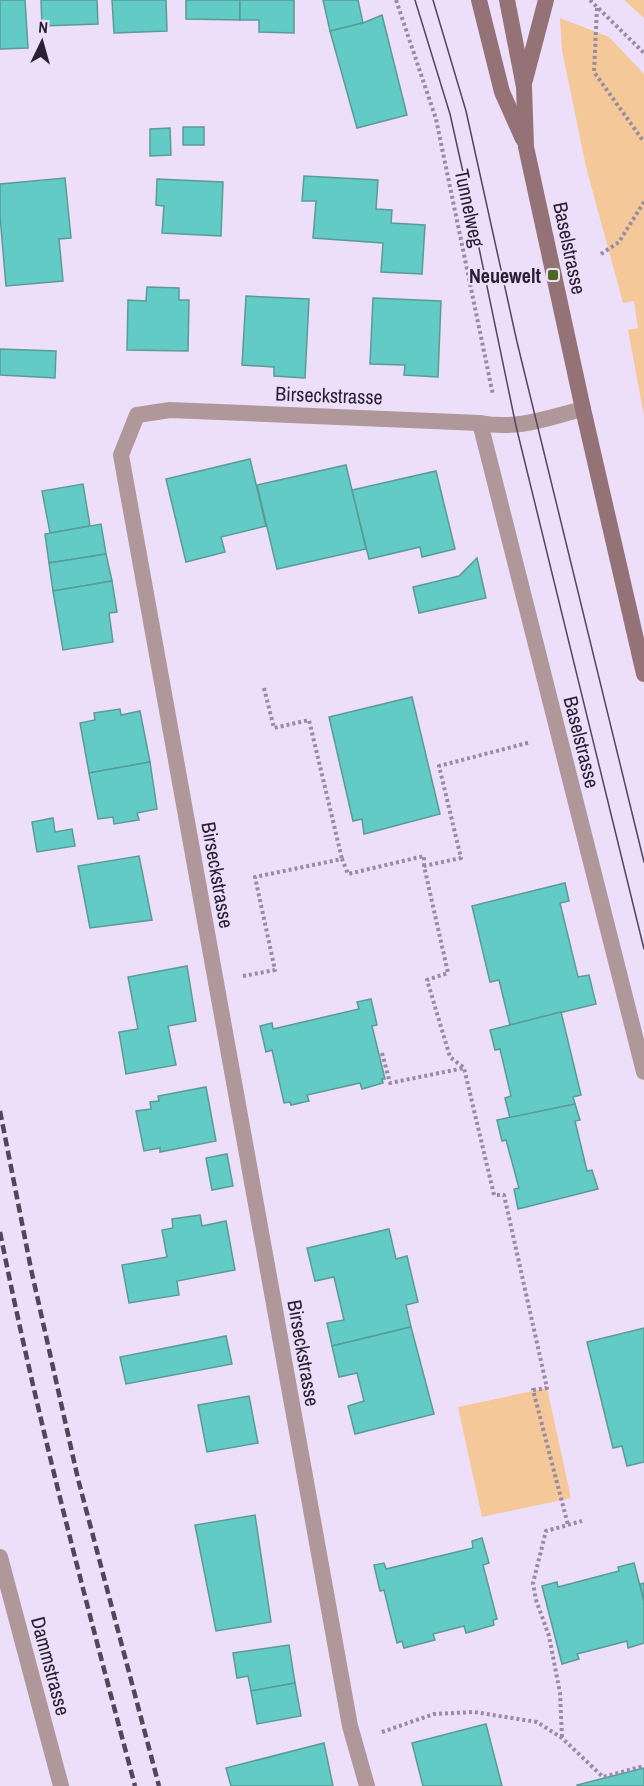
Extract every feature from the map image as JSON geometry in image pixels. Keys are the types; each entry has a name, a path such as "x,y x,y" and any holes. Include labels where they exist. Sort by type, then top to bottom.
{"main road":[{"name":"Baselstrasse","path":"479,0 502,92 526,147"},
{"name":"Baselstrasse","path":"507,0 524,87 526,147 644,674"},
{"path":"524,87 546,0"}],"street":[{"name":"Birseckstrasse","path":"367,1786 354,1739 121,455 137,415 170,410 480,423 500,427 516,426 583,409"},
{"name":"Baselstrasse","path":"480,423 644,1072"},
{"name":"Dammstrasse","path":"0,1557 61,1786"}],"path":[{"name":"Tunnelweg","path":"396,0 436,119 500,427"},
{"path":"590,0 644,53"},
{"path":"597,8 594,72 644,142"},
{"path":"600,254 619,242 644,202"},
{"path":"264,688 274,728 309,720 342,859 348,873 424,856 424,866 448,973 427,980 450,1058 464,1068 494,1195 504,1195 547,1388 533,1390 568,1526"},
{"path":"424,866 461,858 439,766 559,735"},
{"path":"215,980 275,970 255,877 342,859"},
{"path":"382,1053 390,1083 464,1068"},
{"path":"562,1738 560,1693 549,1636 536,1600 533,1583 546,1531 582,1521"},
{"path":"354,1739 434,1714 474,1712 537,1722 562,1738 603,1777 644,1766"}],"shaded area":[{"path":"624,0 644,0 644,18"},
{"path":"560,18 609,37 644,74 644,416 628,330 638,328 634,301 623,303 586,167 562,50"},
{"path":"547,1388 571,1498 482,1517 458,1407"}],"building":[{"path":"0,0 25,0 28,48 0,49"},
{"path":"41,0 97,0 98,24 42,26"},
{"path":"112,0 166,0 167,31 114,33"},
{"path":"186,0 240,0 240,20 186,19"},
{"path":"240,0 294,0 294,33 259,32 259,20 240,20"},
{"path":"323,0 358,0 363,23 330,31"},
{"path":"382,15 407,115 357,128 330,31 363,23"},
{"path":"183,127 204,127 204,145 183,145"},
{"path":"170,128 171,155 150,156 150,129"},
{"path":"304,176 378,180 376,209 392,210 391,223 425,225 422,274 381,272 383,243 313,238 316,201 302,201"},
{"path":"65,178 71,238 59,239 63,281 6,286 0,216 0,184"},
{"path":"157,179 223,182 221,236 162,233 164,206 156,205"},
{"path":"147,287 179,288 179,300 189,300 188,351 127,350 128,300 146,301"},
{"path":"246,296 309,299 305,378 274,376 274,367 242,365"},
{"path":"373,298 441,301 438,377 404,375 405,365 370,364"},
{"path":"0,349 56,351 55,378 0,375"},
{"path":"250,459 266,526 221,537 225,552 186,562 166,479"},
{"path":"346,465 366,549 277,569 257,485"},
{"path":"436,471 455,549 422,557 420,547 369,559 352,490"},
{"path":"83,484 90,526 50,533 42,491"},
{"path":"101,524 106,554 49,563 45,534"},
{"path":"106,554 112,581 53,591 49,563"},
{"path":"477,558 486,598 419,613 413,587 459,576"},
{"path":"112,581 117,612 109,613 113,642 63,650 53,591"},
{"path":"412,697 440,814 364,834 362,819 353,821 329,717"},
{"path":"120,709 121,715 140,711 150,762 89,773 80,723 95,720 94,713"},
{"path":"150,762 157,809 137,813 139,820 114,824 113,817 98,819 89,773"},
{"path":"53,818 55,832 72,829 75,846 37,852 32,822"},
{"path":"139,856 152,920 90,928 78,866"},
{"path":"565,883 569,901 560,903 578,977 589,975 596,1004 510,1025 499,980 490,982 472,906"},
{"path":"187,966 196,1021 168,1026 176,1065 126,1074 119,1032 138,1029 128,977"},
{"path":"371,999 377,1025 372,1026 385,1079 382,1079 383,1083 362,1089 360,1083 307,1095 309,1101 291,1105 290,1102 284,1103 272,1050 266,1052 260,1026 272,1023 273,1029 359,1009 357,1002"},
{"path":"561,1012 581,1095 573,1097 575,1104 510,1118 505,1098 511,1096 500,1049 495,1050 490,1030"},
{"path":"206,1087 216,1141 160,1152 160,1148 144,1151 136,1111 151,1109 150,1102 159,1101 158,1096"},
{"path":"575,1104 580,1120 575,1121 587,1171 592,1170 598,1189 518,1209 514,1189 519,1188 506,1140 502,1141 497,1120"},
{"path":"227,1154 233,1186 212,1190 206,1158"},
{"path":"200,1215 202,1226 226,1221 235,1270 177,1281 179,1295 129,1303 122,1265 167,1257 162,1230 173,1228 172,1219"},
{"path":"389,1229 396,1259 407,1256 418,1302 406,1305 411,1327 332,1346 327,1323 344,1320 334,1277 315,1281 307,1248"},
{"path":"411,1327 434,1414 355,1434 348,1406 364,1401 357,1373 339,1377 332,1346"},
{"path":"644,1328 644,1462 627,1466 622,1446 613,1448 587,1342"},
{"path":"226,1336 232,1364 126,1384 120,1357"},
{"path":"249,1396 258,1443 207,1452 198,1405"},
{"path":"255,1515 271,1622 216,1631 195,1525"},
{"path":"482,1538 489,1563 483,1565 497,1619 493,1620 494,1625 466,1633 464,1626 433,1634 435,1640 404,1648 402,1641 397,1643 384,1590 380,1591 374,1565 384,1563 386,1569 473,1548 472,1541"},
{"path":"634,1563 644,1601 644,1643 628,1648 627,1641 577,1654 579,1659 562,1664 542,1586 557,1582 558,1587 619,1571 618,1567"},
{"path":"644,1583 644,1601 640,1584"},
{"path":"289,1645 295,1683 251,1691 248,1676 237,1678 233,1653"},
{"path":"295,1683 301,1716 257,1724 251,1691"},
{"path":"486,1724 502,1786 423,1786 412,1743"},
{"path":"324,1743 333,1786 231,1786 226,1768"},
{"path":"644,1768 644,1786 577,1786 577,1785"}],"tram line":[{"path":"415,0 450,114 516,426 644,949"},
{"path":"433,0 466,111 517,342 644,862"}],"railway":[{"path":"0,1111 31,1269 78,1479 159,1786"},
{"path":"0,1232 46,1441 135,1786"}],"place":[{"name":"Neuewelt","path":"553,275"}]}
